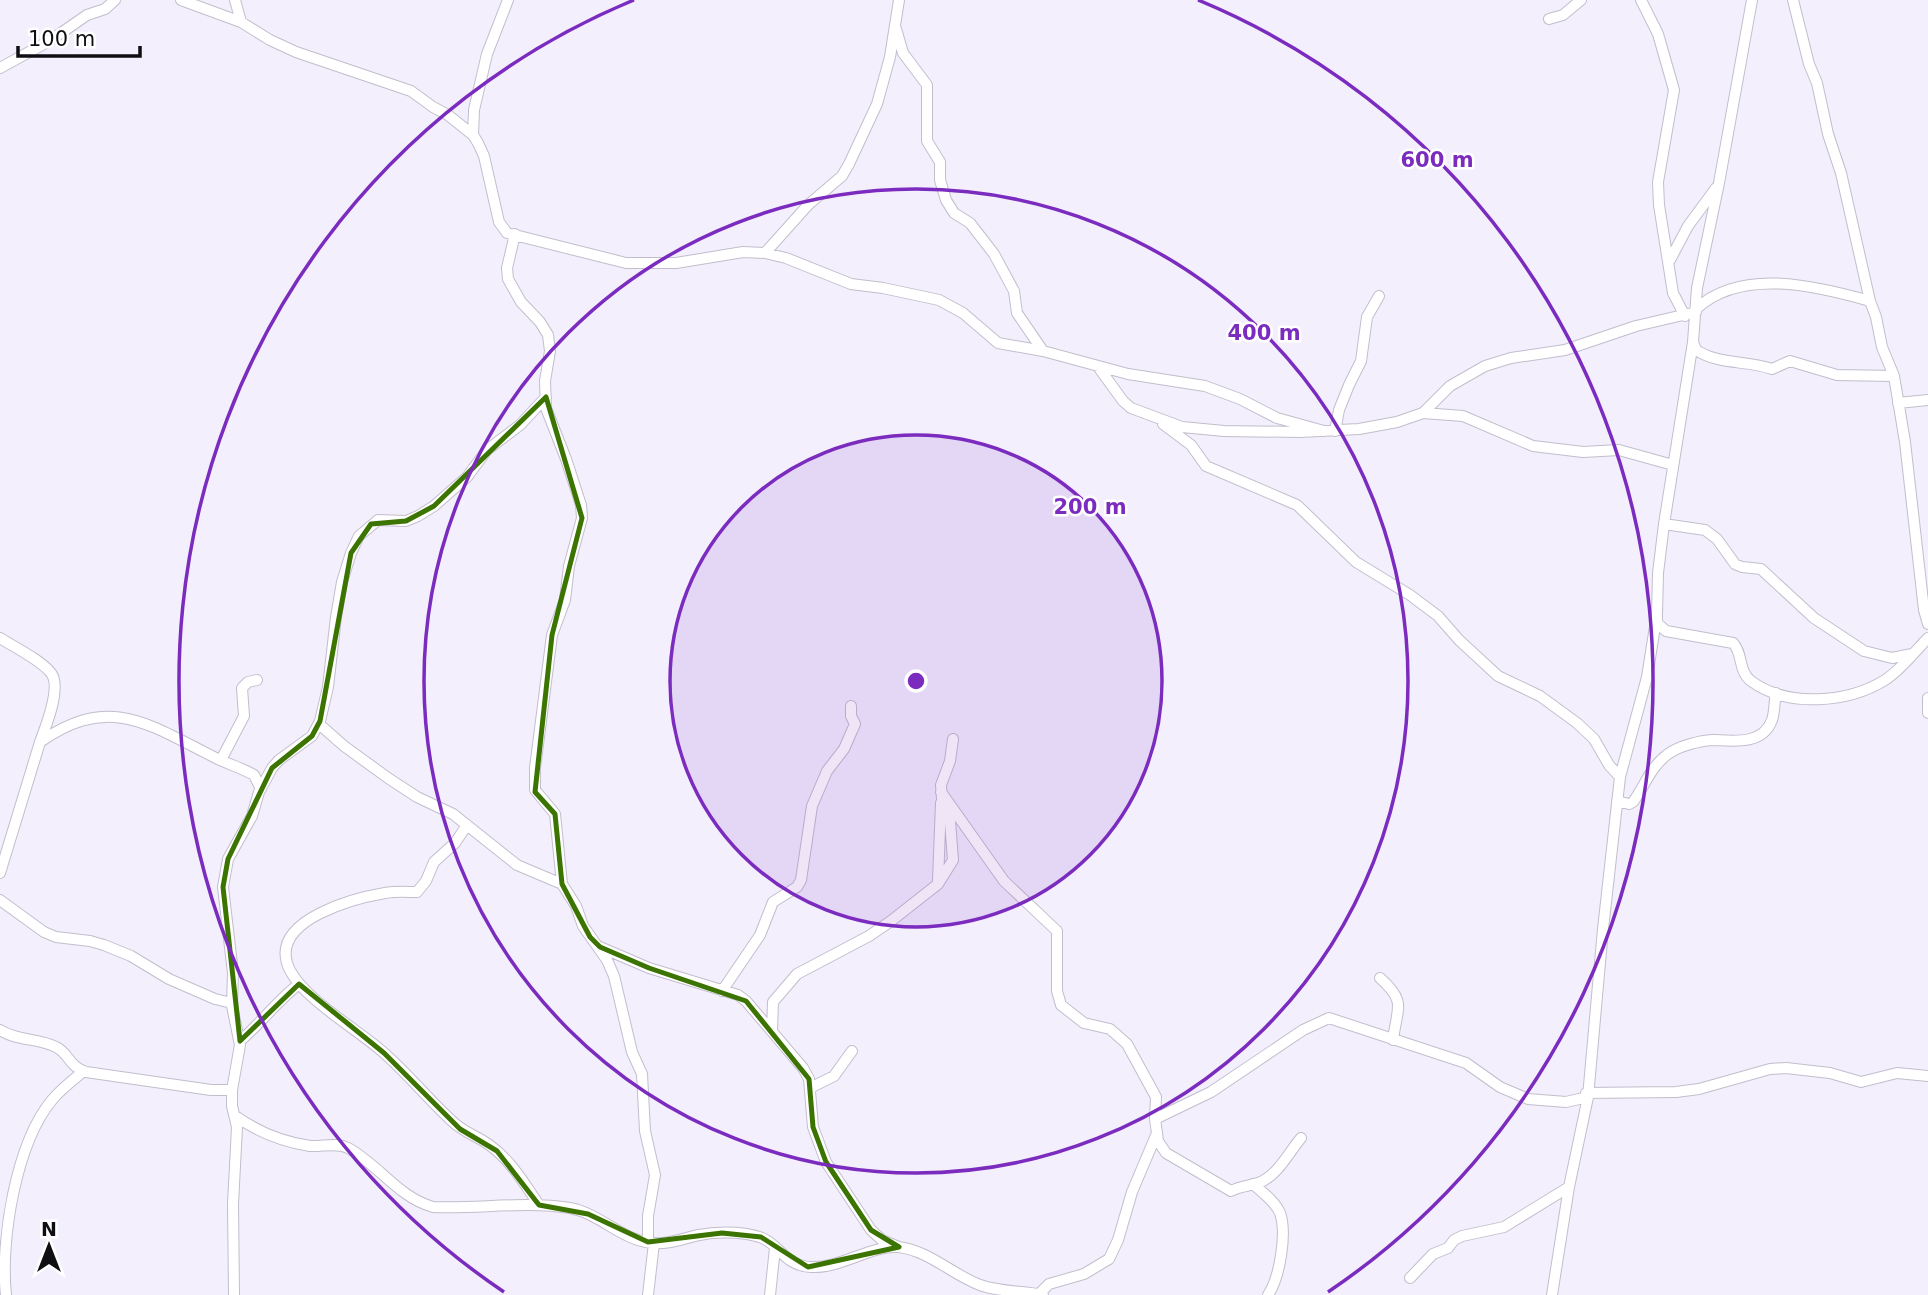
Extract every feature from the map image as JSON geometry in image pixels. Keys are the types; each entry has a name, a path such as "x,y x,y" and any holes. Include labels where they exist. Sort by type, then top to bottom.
{"street":[{"path":"0,68 51,40 87,15 105,9 115,0"},
{"path":"181,0 241,22 296,52 411,91 447,115 473,135 484,156 499,222 507,233 626,263 676,263 743,252 765,253 813,267 851,284 896,290 939,300 963,313 998,343 1043,351 1099,368 1167,382 1205,386 1240,399 1277,418 1330,431"},
{"path":"235,0 241,22"},
{"path":"473,135 474,110 487,54 508,0"},
{"path":"765,253 808,205 842,176 849,164 877,104 896,29 900,0"},
{"path":"1549,19 1563,15 1581,0"},
{"path":"1641,0 1658,34 1674,90 1658,182 1659,205 1673,293 1692,312"},
{"path":"1752,0 1719,183 1692,312 1693,342 1658,573 1657,623 1666,631 1733,643 1738,649 1740,663 1750,681 1792,698 1812,699 1855,693 1886,679 1928,638"},
{"path":"1793,0 1841,173 1882,347 1894,376 1928,624"},
{"path":"896,29 903,53 927,85 927,141 940,164 940,180 946,200 954,213 970,223 994,254 1014,291 1017,313 1043,351"},
{"path":"1669,262 1688,226 1719,183"},
{"path":"515,234 507,268 508,279 521,302 548,335 550,351 545,397 548,418 566,459 581,505 582,518 569,566 565,600 552,635 534,768 535,790 555,814 562,884 576,906 583,926 600,947 614,976 632,1052 642,1074 645,1131 654,1169 648,1216 651,1243 648,1295"},
{"path":"1423,414 1450,386 1485,366 1511,358 1565,350 1636,326 1692,312 1706,299 1741,286 1767,284 1832,290 1870,301"},
{"path":"1330,431 1349,384 1362,361 1367,317 1379,296"},
{"path":"1693,342 1696,350 1719,361 1750,363 1772,369 1790,361 1838,375 1894,376"},
{"path":"1099,368 1126,404 1182,427 1224,431 1330,431 1379,426 1423,414 1463,416 1542,448 1583,452 1619,450 1673,465"},
{"path":"234,1295 233,1204 237,1127 232,1090 240,1041 232,1003 233,973 223,887 228,859 251,816 261,789 279,760 312,736 319,724 328,687 335,617 342,582 359,536 379,520 406,521 434,506 467,477 487,450 520,425 545,397"},
{"path":"1898,403 1928,400"},
{"path":"1149,415 1191,445 1206,466 1297,505 1356,562 1410,595 1438,616 1491,670 1549,702 1577,723 1594,738 1609,765 1620,777"},
{"path":"1664,524 1705,530 1717,539 1735,564 1761,569 1814,618 1864,651 1892,658 1912,654"},
{"path":"1552,1295 1587,1095 1620,777 1647,677 1657,614"},
{"path":"0,638 42,665 54,680 53,699 0,873"},
{"path":"221,760 244,716 242,688 248,682 257,680"},
{"path":"1618,801 1629,804 1633,802 1646,777 1665,756 1675,750 1706,741 1742,741 1758,736 1772,720 1776,693"},
{"path":"1928,698 1928,713"},
{"path":"722,990 760,935 774,902 797,887 801,880 813,806 827,771 853,732 855,724 851,716 851,706"},
{"path":"40,742 59,729 83,719 100,716 130,719 152,726 254,775 261,789"},
{"path":"319,724 388,778 417,797 442,807 517,865 562,884"},
{"path":"772,1031 773,1002 797,974 869,936 938,884 941,785 950,761 953,739"},
{"path":"941,795 1004,881 1057,931 1057,991 1061,1005 1084,1023 1110,1029 1127,1044 1156,1097 1158,1141 1166,1153 1230,1191 1268,1177 1281,1165 1301,1138"},
{"path":"467,825 455,843 434,862 426,881 417,891 389,892 353,901 315,915 299,925 285,953 287,964 299,984 313,999 384,1053 460,1129 497,1151 513,1167 539,1205"},
{"path":"0,900 55,937 104,945 131,956 169,979 215,999 232,1003"},
{"path":"600,947 649,968 738,995 746,1001 803,1068 809,1079 813,1127 826,1163 871,1230 882,1240 919,1254 987,1288 1041,1295 1049,1284 1084,1274 1109,1259 1118,1240 1132,1192 1157,1133"},
{"path":"1380,978 1398,999 1393,1040"},
{"path":"240,1041 259,1025 281,998 299,984"},
{"path":"1155,1119 1211,1092 1303,1030 1325,1019 1466,1063 1500,1087 1528,1099 1566,1102 1587,1095 1676,1092 1699,1089 1770,1069 1786,1068 1830,1073 1861,1082 1897,1073 1928,1076"},
{"path":"0,1030 11,1036 56,1046 73,1066 84,1071 211,1090 232,1090"},
{"path":"810,1088 834,1076 852,1051"},
{"path":"9,1294 2,1279 3,1231 20,1164 39,1119 52,1100 84,1071"},
{"path":"234,1115 279,1139 312,1146 346,1147 405,1195 433,1207 539,1205 571,1209 602,1219 624,1235 651,1243 722,1233 761,1237 796,1264 814,1268 899,1247"},
{"path":"1253,1184 1276,1206 1282,1225 1277,1275 1268,1295"},
{"path":"1410,1278 1433,1254 1448,1248 1454,1240 1504,1227 1569,1187"},
{"path":"770,1295 775,1248"}],"highlighted area":[{"path":"546,397 582,518 552,635 535,792 555,814 562,884 590,937 600,947 649,968 746,1001 809,1079 813,1127 826,1162 871,1230 899,1247 808,1267 761,1237 722,1233 648,1242 588,1214 539,1205 497,1151 460,1129 384,1053 299,984 240,1041 223,887 228,859 272,768 312,736 320,721 351,553 371,524 406,521 434,506"}]}
